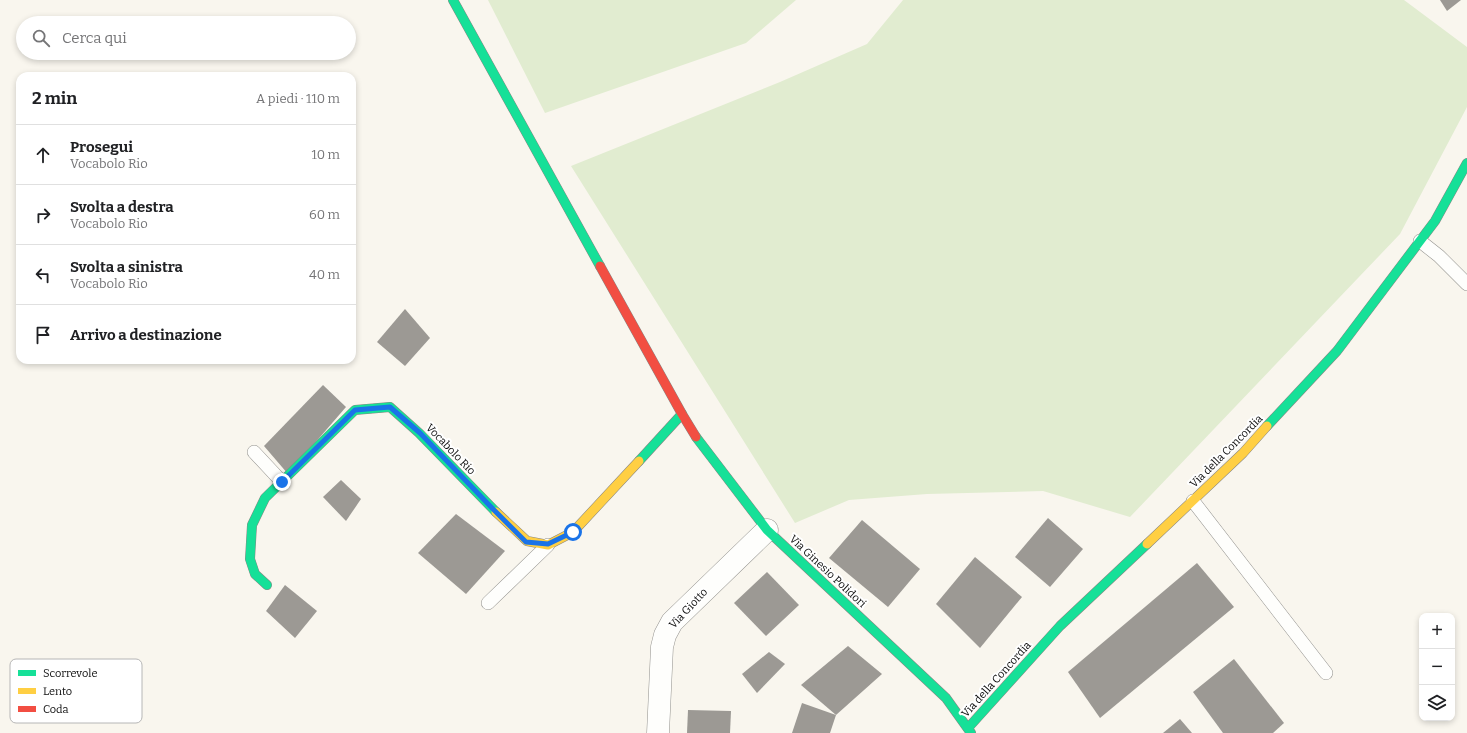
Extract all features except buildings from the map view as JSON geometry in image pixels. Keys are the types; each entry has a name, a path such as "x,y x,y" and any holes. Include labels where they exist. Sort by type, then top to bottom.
{"street":[{"name":"Via Ginesio Polidori","path":"453,0 694,434 767,530 946,698 969,730"},
{"name":"Via della Concordia","path":"969,730 1060,626 1243,453 1336,351 1435,220 1467,163"},
{"name":"Vocabolo Rio","path":"267,585 255,574 250,559 252,525 265,498 355,410 390,407 420,433 526,542 548,544"},
{"path":"548,544 573,532 682,414"},
{"name":"Via Giotto","path":"658,733 662,647 665,634 672,622 767,530"}],"lane":[{"path":"1420,241 1439,256 1467,284"},
{"path":"254,452 282,482"},
{"path":"1193,501 1326,673"},
{"path":"488,603 548,544"}],"green space":[{"path":"488,0 796,0 746,43 545,113"},
{"path":"903,0 1404,0 1467,47 1467,107 1400,234 1130,517 1043,491 927,494 849,500 795,523 571,166 780,82 867,44"}],"traffic: fast":[{"path":"453,0 600,266"},
{"path":"1267,426 1337,351 1435,221 1467,163"},
{"path":"267,585 255,574 250,559 252,525 265,498 355,410 390,407 419,433 496,512"},
{"path":"639,461 682,414"},
{"path":"696,437 767,530 946,698 971,733"},
{"path":"968,728 1060,626 1147,544"}],"traffic: slow":[{"path":"1147,544 1243,453 1267,426"},
{"path":"496,512 527,541 548,545 573,532 639,461"}],"traffic: jam":[{"path":"600,266 696,437"}],"route":[{"path":"282,482 355,410 390,407 420,433 526,542 548,544 573,532"}]}
